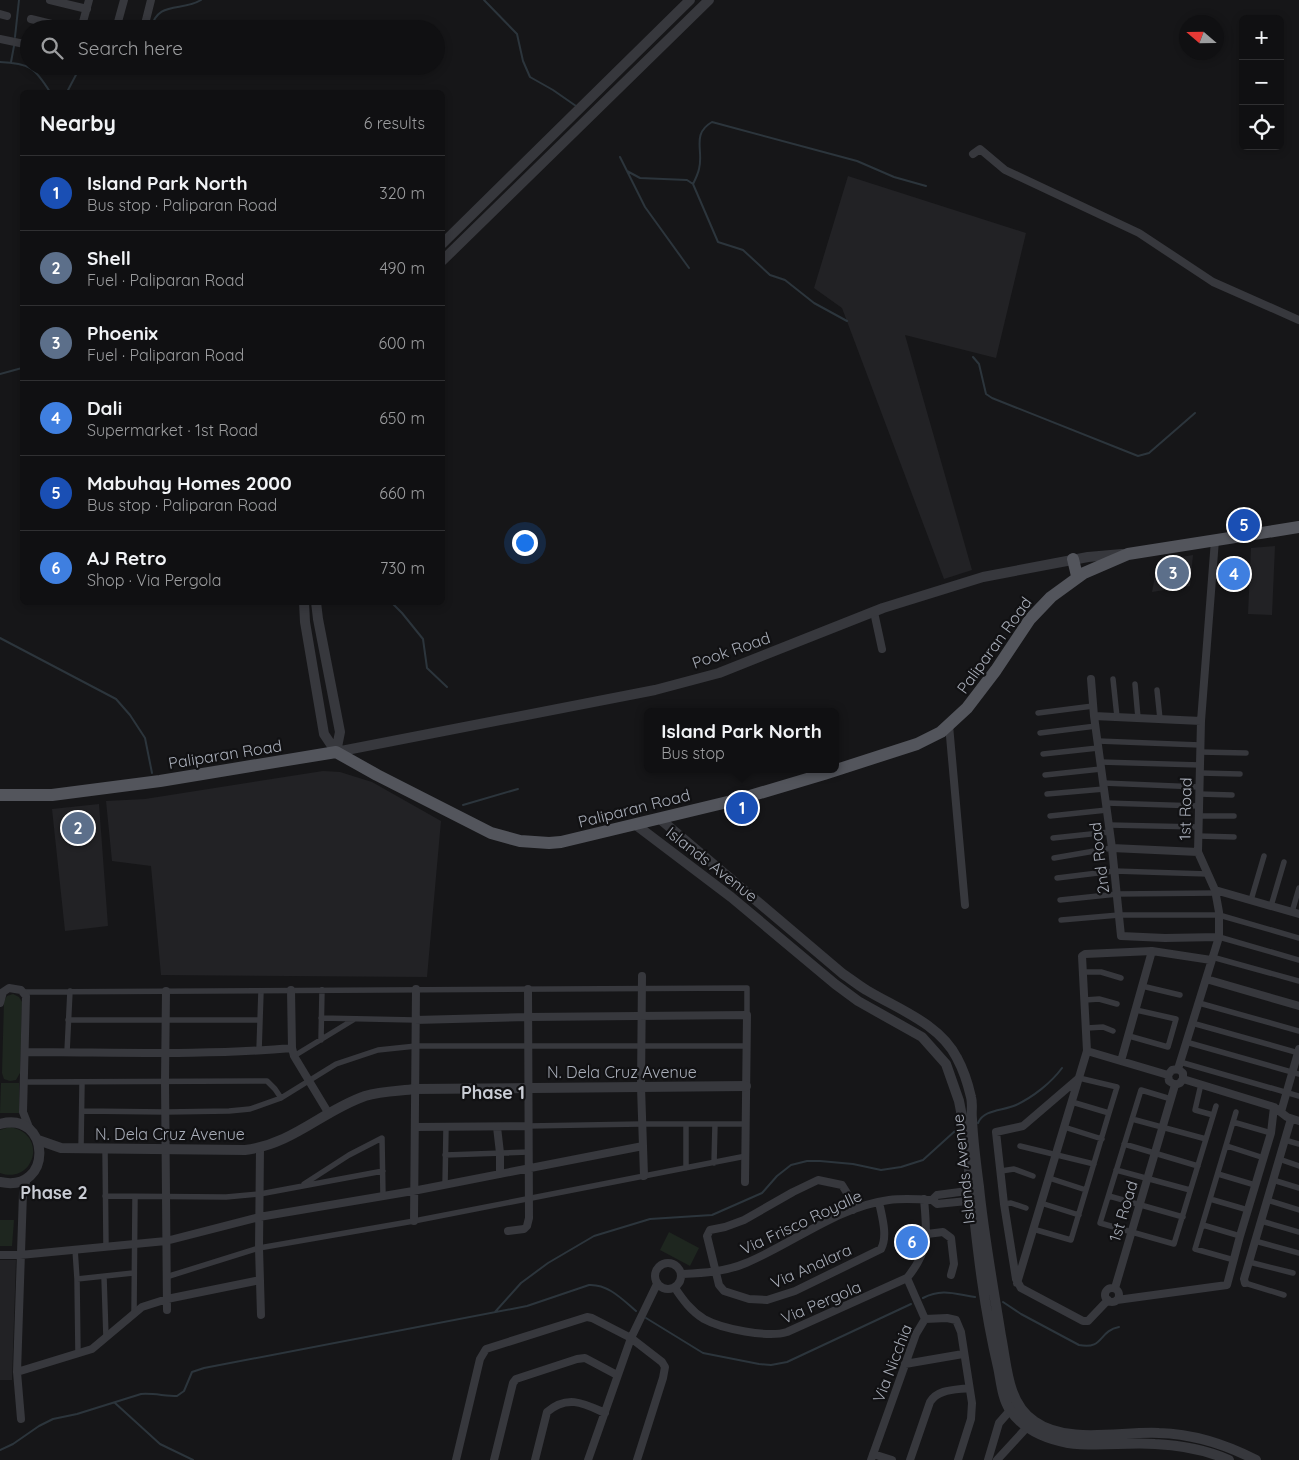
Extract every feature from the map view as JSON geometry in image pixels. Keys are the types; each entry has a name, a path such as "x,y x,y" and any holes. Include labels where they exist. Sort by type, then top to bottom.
{"main road":[{"name":"Paliparan Road","path":"839,768 908,747 929,738 949,726 968,708 981,691 1030,618 1051,597 1077,576 1128,554 1299,527"},
{"path":"1073,559 1077,576"},
{"name":"Paliparan Road","path":"0,795 52,796 160,781 336,752 491,833 520,841 549,843 636,825 740,799 824,773"}],"street":[{"path":"50,0 87,9"},
{"path":"84,20 89,0"},
{"path":"118,20 124,0"},
{"path":"146,20 151,0"},
{"path":"445,241 690,0"},
{"path":"445,258 709,0"},
{"path":"0,39 20,43"},
{"path":"973,154 980,149 1005,170 1139,233 1213,282 1299,320"},
{"name":"1st Road","path":"1179,1066 1219,937 1216,892 1198,852 1201,721 1215,540"},
{"name":"Pook Road","path":"336,752 655,690 719,673 874,612 983,577 1073,559 1128,554"},
{"path":"304,605 305,622 324,734 336,752"},
{"path":"316,605 340,732 336,752"},
{"path":"874,612 882,649"},
{"path":"305,622 318,619"},
{"name":"2nd Road","path":"1091,679 1121,936 1165,938 1219,937"},
{"path":"1113,679 1117,718"},
{"path":"1135,684 1138,718"},
{"path":"1157,690 1160,719"},
{"path":"1038,713 1093,706"},
{"path":"1094,716 1201,721"},
{"path":"949,726 965,906"},
{"path":"1040,733 1096,726"},
{"path":"1043,754 1098,745 1200,748 1246,753"},
{"path":"1045,775 1101,765 1200,764"},
{"path":"1200,773 1240,774"},
{"path":"1047,794 1103,786 1199,791 1232,795"},
{"path":"1050,816 1106,806 1199,806"},
{"path":"1199,816 1234,816"},
{"name":"Islands Avenue","path":"660,819 843,974 865,990 930,1026 957,1057 971,1097 984,1298 1004,1398 1030,1424 1053,1440 1105,1445 1154,1444 1218,1455 1229,1460"},
{"name":"Islands Avenue","path":"636,825 731,897 835,984 858,1001 922,1037 934,1048 946,1064 959,1101 976,1195"},
{"path":"1052,838 1109,828 1198,827"},
{"path":"1198,836 1234,837"},
{"path":"1054,858 1112,848 1198,852"},
{"path":"1251,900 1264,856"},
{"path":"1271,906 1284,862"},
{"path":"1057,878 1114,871 1208,874"},
{"path":"1060,900 1117,894 1216,892 1295,913 1299,888"},
{"path":"1061,920 1119,915 1219,915 1299,938"},
{"path":"1219,937 1299,960"},
{"path":"1121,1061 1152,951"},
{"path":"1017,1283 1087,1051 1081,958 1084,954 1152,951 1212,958 1299,981"},
{"path":"1083,972 1101,972 1121,978"},
{"path":"642,976 641,1124 644,1176"},
{"path":"1206,980 1299,1006"},
{"path":"1142,986 1180,995"},
{"path":"0,1003 1,992 13,987 24,992 748,988 745,1182"},
{"path":"414,1221 416,989"},
{"path":"508,1231 524,1229 529,1218 528,989"},
{"path":"291,990 293,1052 329,1114"},
{"path":"321,1040 322,990"},
{"path":"67,1052 70,991"},
{"path":"166,991 167,1310"},
{"path":"259,1051 261,991"},
{"path":"0,1182 14,1184 27,1178 33,1173 40,1158 38,1140 30,1130 24,1112 26,1000 24,992"},
{"path":"1085,1000 1099,999 1117,1004"},
{"path":"1199,1003 1299,1032"},
{"path":"1128,1036 1168,1047 1176,1019 1136,1010"},
{"path":"321,1018 415,1020 528,1016 747,1015"},
{"path":"68,1020 260,1020"},
{"path":"25,1052 293,1052 321,1040 353,1020"},
{"path":"1117,1300 1119,1293 1115,1288 1107,1290 1105,1295 1108,1300 1114,1302 1117,1300 1227,1286 1277,1110 1296,1073 1299,1052 1192,1024"},
{"path":"1087,1028 1102,1027 1113,1030"},
{"path":"1186,1042 1296,1073"},
{"path":"82,1111 166,1112 250,1109 281,1098 336,1064 378,1050 416,1046 747,1046"},
{"path":"1087,1051 1168,1075"},
{"path":"1179,1066 1183,1073 1183,1079 1180,1084 1175,1085 1169,1082 1168,1075 1179,1066 1299,1096"},
{"path":"1033,1229 1071,1240 1079,1215 1117,1087 1079,1078"},
{"path":"1079,1078 1023,1126 997,1131 1004,1204 1017,1283 1021,1288 1083,1322 1088,1321 1108,1300"},
{"path":"1183,1079 1277,1110 1295,1120 1285,1140 1244,1279 1245,1283 1284,1294"},
{"path":"24,1082 267,1081 281,1098"},
{"path":"81,1148 82,1082"},
{"path":"1201,1084 1195,1110 1213,1115"},
{"name":"1st Road","path":"1115,1288 1175,1085"},
{"name":"N. Dela Cruz Avenue","path":"38,1140 61,1148 245,1150 260,1148 298,1133 329,1114 366,1096 415,1089 746,1086"},
{"path":"1171,1099 1141,1090 1100,1223 1174,1244 1216,1106"},
{"path":"1072,1102 1109,1113"},
{"path":"1234,1260 1195,1249 1236,1112"},
{"path":"1132,1120 1206,1139"},
{"path":"1233,1122 1272,1133"},
{"path":"0,1124 18,1123 30,1130"},
{"path":"686,1124 686,1168"},
{"path":"714,1162 716,1124"},
{"path":"416,1127 746,1124"},
{"path":"497,1127 500,1174"},
{"path":"1064,1127 1102,1139"},
{"path":"445,1185 446,1128"},
{"path":"302,1186 349,1155 382,1138 383,1196"},
{"path":"1285,1140 1299,1144"},
{"path":"1124,1144 1198,1166"},
{"path":"0,1255 20,1255 166,1241 259,1217 413,1191 643,1146"},
{"path":"1020,1146 1094,1164"},
{"path":"1227,1146 1264,1158"},
{"name":"N. Dela Cruz Avenue","path":"40,1158 61,1148"},
{"path":"260,1148 259,1248 262,1314"},
{"path":"105,1149 106,1246"},
{"path":"445,1156 528,1152"},
{"path":"166,1278 259,1248 414,1221 746,1156"},
{"path":"1279,1160 1299,1166"},
{"path":"1001,1171 1014,1169 1033,1176"},
{"path":"1116,1170 1190,1190"},
{"path":"105,1196 226,1197 260,1194 383,1171"},
{"path":"1218,1174 1255,1185"},
{"path":"21,1419 17,1372 23,1193 27,1178"},
{"path":"1049,1178 1086,1190"},
{"path":"716,1272 707,1236 710,1230 744,1220 818,1180 842,1185 853,1210"},
{"path":"1273,1180 1299,1188"},
{"name":"Via Frisco Royalle","path":"682,1274 716,1272 745,1264 817,1226 853,1210 890,1199 928,1200 937,1195 976,1195"},
{"path":"1109,1196 1182,1217"},
{"path":"134,1313 135,1197"},
{"path":"1210,1199 1248,1210"},
{"path":"907,1278 922,1257 927,1234 928,1200"},
{"path":"1267,1200 1299,1210"},
{"name":"Via Analara","path":"716,1272 719,1285 724,1291 749,1299 767,1300 795,1291 882,1249 884,1232 879,1202"},
{"path":"1004,1204 1011,1203 1026,1208"},
{"path":"1041,1203 1079,1215"},
{"path":"1261,1221 1299,1232"},
{"path":"1203,1225 1240,1236"},
{"path":"927,1234 943,1232 951,1238 954,1264 951,1275"},
{"path":"1255,1241 1299,1253"},
{"path":"75,1249 78,1353"},
{"path":"1249,1262 1293,1273"},
{"path":"664,1264 675,1265 682,1274 680,1282 675,1288 663,1289 658,1284 656,1274 664,1264"},
{"path":"77,1279 133,1273"},
{"path":"104,1277 106,1338"},
{"name":"Via Pergola","path":"675,1288 695,1312 714,1323 765,1335 778,1335 907,1278"},
{"name":"Via Nicchia","path":"872,1457 916,1334 925,1319 907,1278"},
{"path":"17,1372 92,1349 142,1307 260,1280"},
{"path":"588,1460 631,1338 658,1284"},
{"path":"456,1460 480,1359 486,1349 588,1317 631,1338 662,1362 665,1367 636,1460"},
{"path":"925,1319 947,1318 956,1320 961,1332 972,1403 971,1419 958,1460"},
{"path":"905,1364 963,1354"},
{"path":"494,1460 513,1383 516,1379 577,1358 584,1358 617,1375"},
{"path":"910,1460 934,1395 969,1388"},
{"path":"535,1460 547,1412 551,1408 571,1401 580,1402 605,1413"},
{"path":"1014,1407 999,1423 988,1458 997,1459 1030,1424"},
{"name":"Islands Avenue","path":"1030,1424 1054,1431 1070,1433 1102,1435 1158,1432 1203,1438 1223,1444 1256,1460"},
{"path":"872,1457 892,1460"}],"shaded area":[{"path":"848,176 1026,233 996,358 905,335 972,570 944,579 842,308 814,288"},
{"path":"1275,546 1272,615 1248,614 1251,548"},
{"path":"1193,555 1190,586 1152,592 1158,561"},
{"path":"323,771 340,772 372,782 441,821 427,977 161,975 151,866 112,861 106,801 145,799"},
{"path":"99,804 108,926 65,931 52,809"},
{"path":"13,994 19,997 22,1002 20,1073 16,1080 10,1081 4,1079 2,1073 4,1001 7,996"},
{"path":"1,1083 19,1083 19,1113 0,1113"},
{"path":"10,1127 22,1131 30,1139 33,1148 28,1166 21,1172 12,1175 0,1173 0,1130"},
{"path":"0,1220 14,1220 12,1246 0,1246"},
{"path":"669,1232 699,1248 690,1266 660,1250"},
{"path":"0,1260 16,1260 12,1380 0,1380"}],"waterway":[{"path":"15,37 19,0"},
{"path":"154,20 164,10 194,4 201,0"},
{"path":"484,0 517,34 523,61 530,77 576,106"},
{"path":"11,62 14,46"},
{"path":"0,62 20,65"},
{"path":"38,75 49,90"},
{"path":"68,90 76,75"},
{"path":"693,184 700,162 700,137 702,132 712,122 857,161 894,177 926,186"},
{"path":"620,157 645,207 689,268"},
{"path":"627,171 640,178 687,180 693,184 718,242 743,250 770,275 785,280 814,303 847,321"},
{"path":"973,357 979,364 986,394 992,398 1138,456 1149,453 1195,413"},
{"path":"0,374 20,369"},
{"path":"394,605 423,639 427,668 447,687"},
{"path":"0,638 116,699 130,715 145,738 152,773"},
{"path":"463,805 518,789"},
{"path":"978,1123 981,1118 989,1113 1011,1107 1029,1098 1047,1084 1062,1068"},
{"path":"495,1312 521,1283 548,1263 594,1236 650,1219 712,1215 762,1193 777,1176 791,1165 807,1161 853,1164 881,1170 901,1167 923,1160 955,1131"},
{"path":"0,1450 53,1419 77,1414 141,1394 177,1396 184,1391 192,1372 204,1368 527,1306 589,1285 596,1285 609,1290 636,1311"},
{"path":"923,1298 943,1292 975,1297"},
{"path":"1003,1302 1021,1314 1079,1345 1093,1345 1107,1332 1119,1327"},
{"path":"646,1318 703,1353 771,1365 787,1362 911,1304"},
{"path":"115,1403 160,1444 193,1460"}],"place":[{"name":"Mabuhay Homes 2000","path":"1244,525"},
{"name":"Phoenix","path":"1173,573"},
{"name":"Dali","path":"1234,574"},
{"name":"Island Park North","path":"742,808"},
{"name":"Shell","path":"78,828"},
{"name":"AJ Retro","path":"912,1242"}],"district":[{"name":"Phase 1","path":"493,1093"},
{"name":"Phase 2","path":"54,1193"}]}
